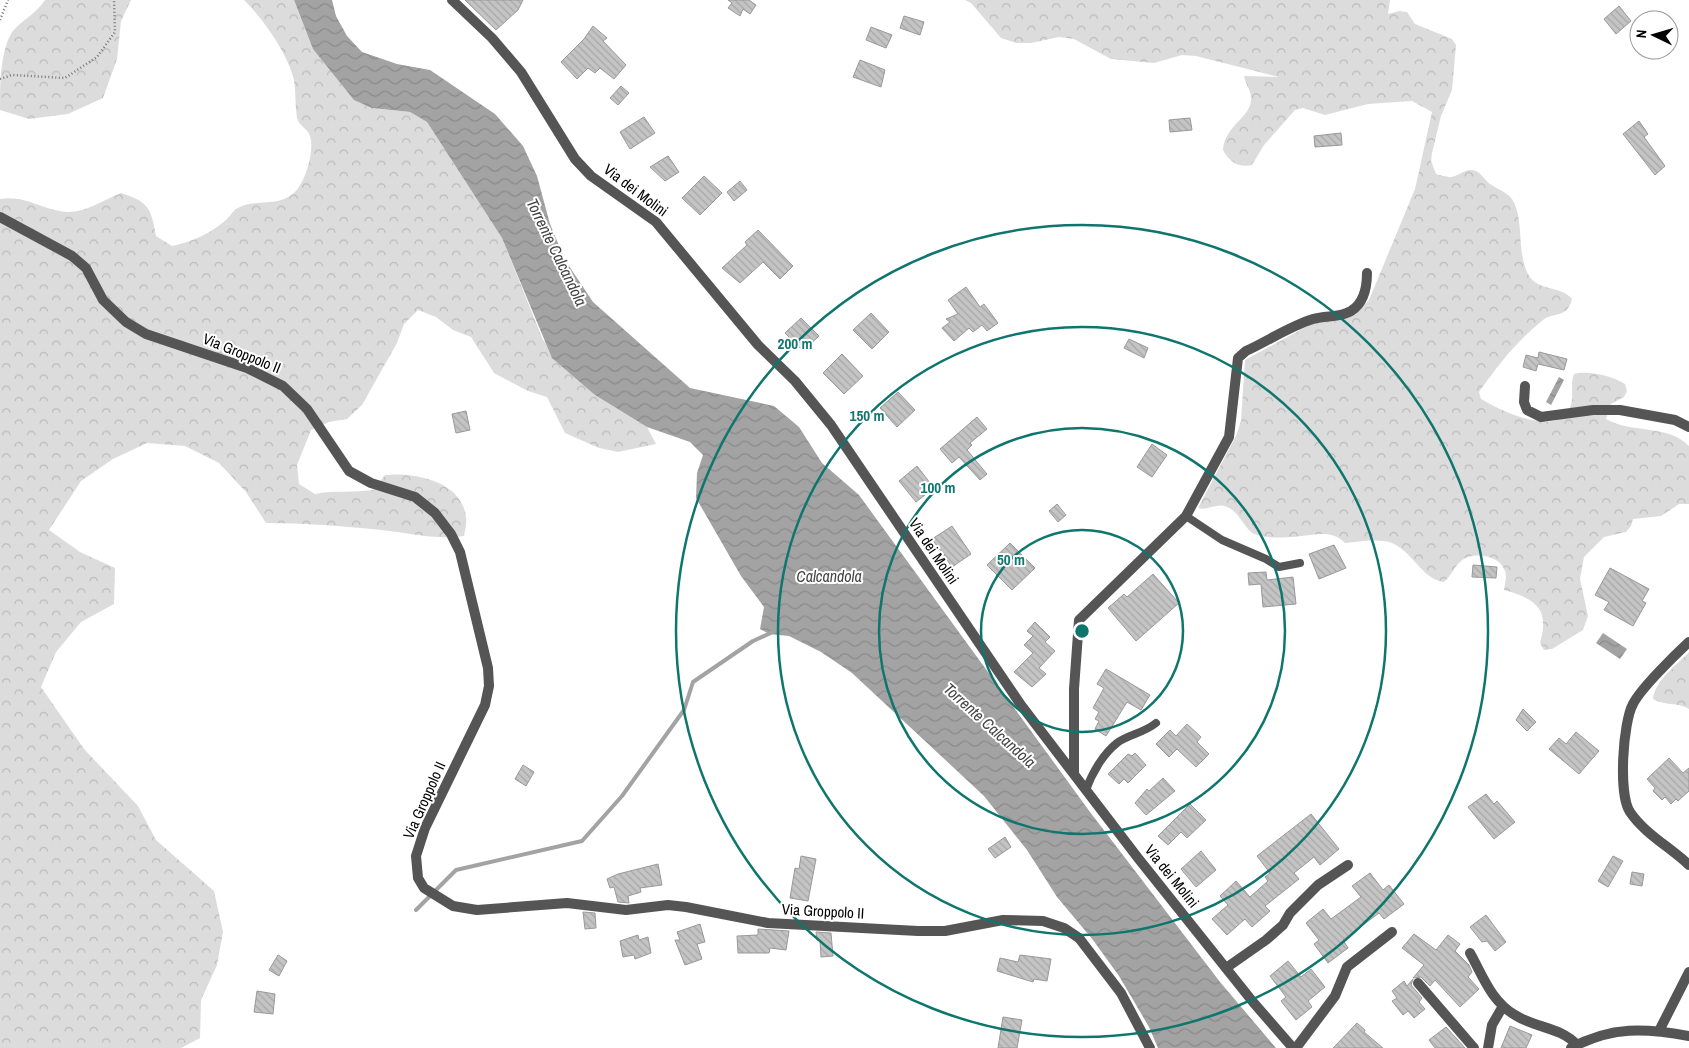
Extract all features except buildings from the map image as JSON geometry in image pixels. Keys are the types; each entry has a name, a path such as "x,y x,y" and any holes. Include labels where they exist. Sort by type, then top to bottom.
{"street":[{"name":"Via dei Molini","path":"452,0 492,38 521,72 576,159 591,176 656,222 753,338 795,381 831,425 1016,697 1086,790 1226,968 1294,1048"},
{"name":"Via Groppolo II","path":"0,217 72,256 86,268 103,300 126,322 146,334 247,368 282,386 307,409 349,470 372,483 415,497 435,513 451,534 460,552 481,634 488,668 489,686 485,705 425,828 416,856 418,878 424,888 454,906 477,910 567,903 616,910 668,906 686,907 768,923 918,931 944,930 1003,920 1043,921 1064,928 1079,938 1121,993 1150,1048"},
{"path":"1074,772 1074,689 1079,620 1186,516 1229,437 1238,358 1246,351 1313,319 1339,316 1351,311 1360,302 1367,286 1368,273"},
{"path":"1526,386 1524,402 1527,410 1541,417 1593,410 1620,410 1675,420 1689,427"},
{"path":"1689,642 1633,704 1622,766 1623,795 1628,810 1639,824 1689,865"},
{"path":"1226,968 1266,940 1318,885 1348,865"},
{"path":"1294,1048 1335,996 1346,967 1392,932"},
{"path":"1470,952 1488,990 1503,1006 1518,1017 1568,1035 1574,1046 1609,1032 1628,1030 1659,1031 1689,1036"},
{"path":"1659,1031 1689,972"},
{"path":"1418,982 1474,1048"},
{"path":"1488,1048 1492,1025 1503,1006"}],"lane":[{"path":"1186,516 1222,540 1266,559 1279,567 1300,563"},
{"path":"1086,790 1092,774 1117,743 1147,730 1156,723"}],"path":[{"path":"0,20 8,0"},
{"path":"0,79 12,75 65,78 97,57 115,32 114,0"}],"green space":[{"path":"45,0 131,0 121,21 117,59 103,98 68,114 29,119 0,110 3,59 12,32 38,9"},
{"path":"244,0 294,0 313,49 372,108 410,112 427,122 502,238 543,340 595,395 647,427 656,444 618,452 599,448 565,433 547,397 528,391 494,373 471,337 453,330 436,317 418,310 404,324 397,343 362,405 347,419 329,422 311,430 297,465 299,484 315,494 373,490 385,475 409,475 435,481 456,495 463,505 466,519 464,536 433,537 337,526 266,523 246,492 219,463 185,446 147,443 113,459 81,481 49,530 80,552 115,568 114,604 81,622 56,652 41,687 84,749 138,806 156,840 214,891 223,932 217,965 201,1000 200,1038 181,1048 0,1048 0,199 18,199 57,211 73,212 121,193 138,200 147,207 156,236 172,246 208,233 240,207 253,203 281,200 294,193 302,182 308,166 311,150 310,136 297,118 294,80 281,48 267,27"},
{"path":"965,0 1390,0 1388,14 1399,11 1407,12 1415,24 1452,39 1456,45 1452,90 1441,116 1431,161 1436,174 1451,177 1469,170 1476,171 1490,184 1510,197 1516,207 1522,256 1528,274 1537,284 1562,292 1572,299 1564,312 1547,317 1516,345 1479,392 1481,399 1502,410 1530,420 1556,421 1565,415 1571,405 1574,374 1600,374 1625,384 1627,391 1624,397 1611,404 1606,419 1616,424 1671,435 1689,446 1689,504 1679,504 1661,516 1633,519 1631,526 1626,532 1604,537 1584,557 1580,579 1588,616 1583,630 1552,649 1544,650 1540,643 1543,622 1538,607 1525,597 1504,590 1505,571 1498,561 1486,556 1472,556 1461,561 1444,582 1430,576 1406,553 1392,543 1375,541 1345,543 1333,535 1326,534 1297,537 1264,536 1251,532 1235,512 1227,507 1220,505 1202,509 1198,508 1236,436 1241,421 1245,360 1313,323 1358,311 1369,300 1415,189 1432,112 1412,101 1368,104 1325,115 1303,108 1295,110 1264,145 1252,165 1243,166 1231,161 1223,150 1228,134 1250,105 1251,95 1244,76 1279,77 1196,56 1182,55 1154,63 1111,59 1074,39 1059,37 1031,43 1016,43 1001,38 971,3"},
{"path":"1689,652 1689,709 1653,699 1662,679"}],"water":[{"name":"Calcandola","path":"294,0 332,0 336,16 347,36 362,52 397,64 430,70 495,114 523,146 537,176 550,224 565,260 593,302 690,388 774,406 799,427 822,463 859,495 1090,812 1220,982 1276,1048 1158,1048 1149,1027 1119,976 1093,940 1057,897 1027,850 984,796 852,673 821,652 789,636 769,634 760,629 764,607 741,576 696,498 697,473 703,455 690,442 647,427 595,395 552,358 502,238 427,122 410,112 372,108 354,100 313,49"},
{"path":"1559,377 1564,380 1551,405 1546,402"},
{"path":"1603,633 1627,649 1620,659 1596,643"}],"waterway":[{"path":"416,910 456,870 582,841 622,796 684,710 693,682 753,641 773,632"}],"water label":[{"name":"Torrente Calcandola","path":"557,252"},
{"name":"Torrente Calcandola","path":"990,725"}]}
